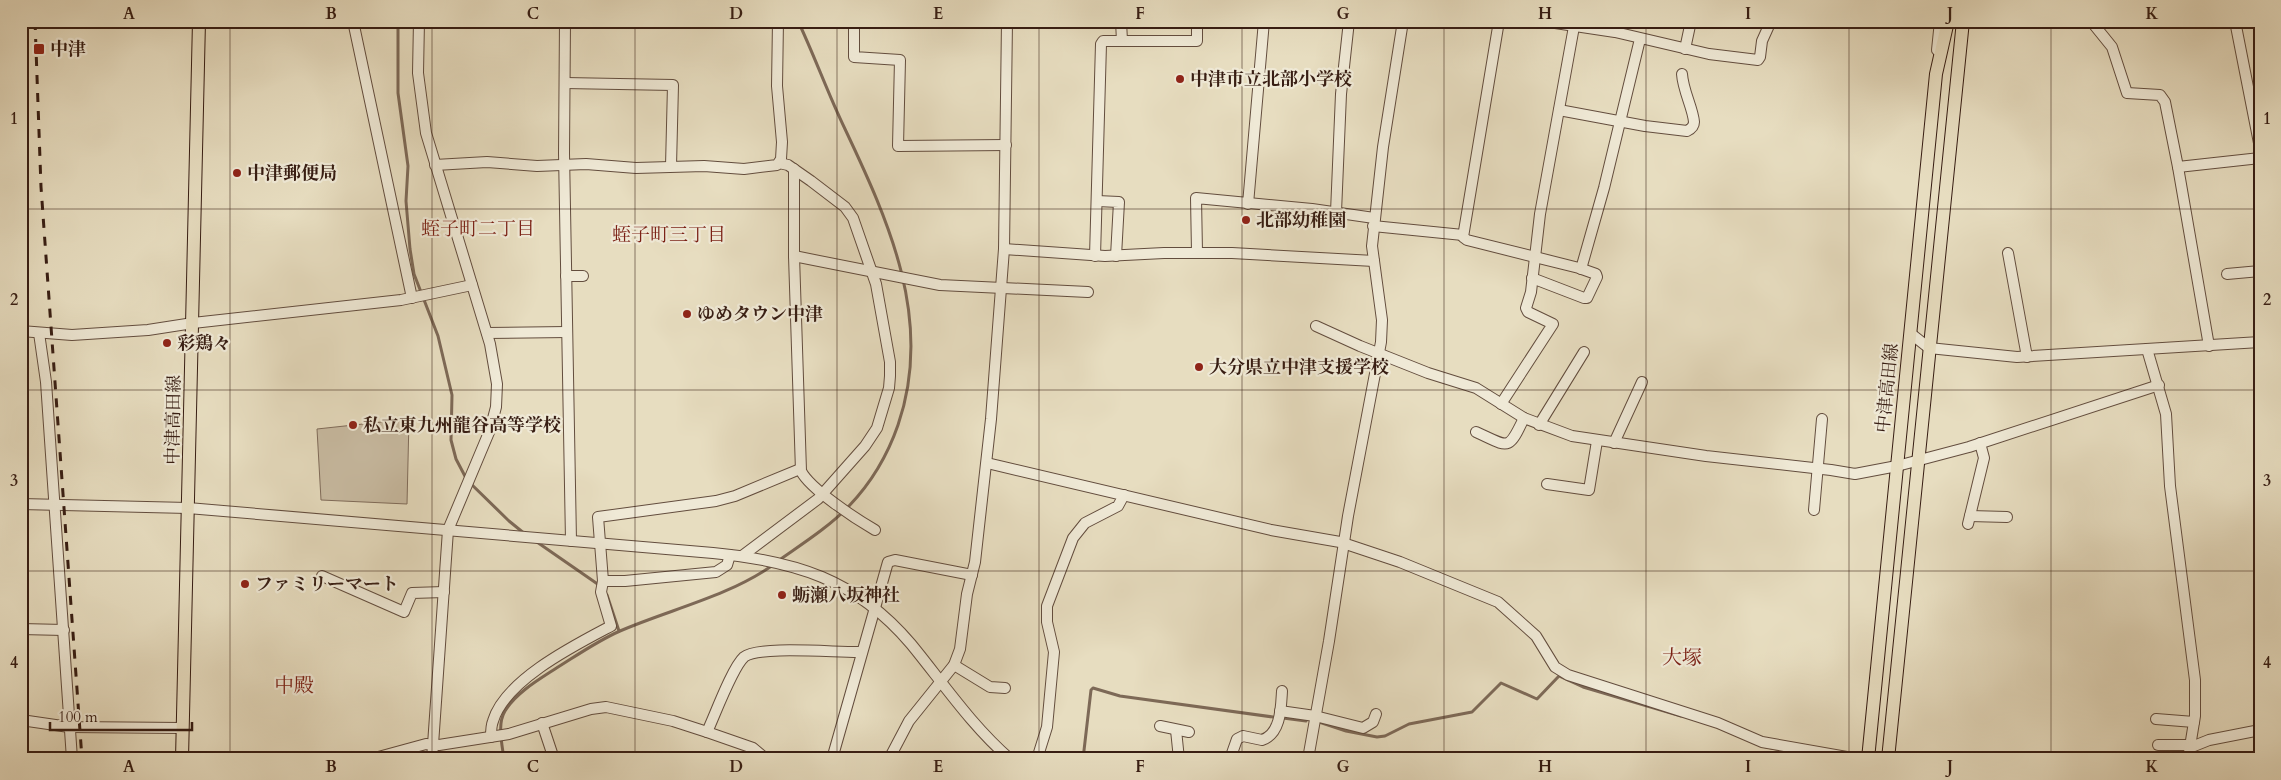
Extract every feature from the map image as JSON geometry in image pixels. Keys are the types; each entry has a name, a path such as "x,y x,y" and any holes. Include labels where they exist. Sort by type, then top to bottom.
{"main road":[{"name":"中津高田線","path":"182,759 199,21"},
{"name":"中津高田線","path":"1868,759 1936,74 1948,21"},
{"path":"1888,759 1963,21"}],"street":[{"path":"353,21 414,298"},
{"path":"419,21 419,89 426,133 487,333 497,374 496,407 490,430 448,530 432,759"},
{"path":"565,21 564,165 571,541"},
{"path":"778,21 777,86 782,142 779,163"},
{"path":"854,21 854,57 900,60 898,146 1006,145"},
{"path":"889,759 909,721 941,684 954,665 960,648 975,562 987,463 1004,248 1008,21"},
{"path":"1121,21 1122,41"},
{"path":"1095,256 1101,44 1103,41 1197,41 1197,21"},
{"path":"1248,204 1264,21"},
{"path":"1336,212 1341,94 1349,21"},
{"path":"1308,759 1369,400 1380,354 1382,320 1372,246 1402,21"},
{"path":"1463,235 1499,21"},
{"path":"1542,21 1575,23 1685,49 1727,57 1758,60 1762,41 1771,21"},
{"path":"1685,49 1691,21"},
{"path":"1936,74 1940,21"},
{"path":"2090,21 2112,47 2127,93 2135,95 2157,94 2164,98 2209,346"},
{"path":"2236,21 2260,148"},
{"path":"1501,404 1553,324 1528,312 1526,308 1575,23"},
{"path":"1582,269 1604,188 1640,39"},
{"path":"1559,110 1684,132 1690,130 1694,121 1683,88 1682,74"},
{"path":"565,83 672,85 671,166"},
{"path":"2178,167 2260,158"},
{"path":"435,165 487,162 537,166 596,164 636,168 671,166 754,169 771,167 779,163 794,168 850,212 871,270 890,362 889,388 874,434 823,493 815,502 742,556"},
{"path":"794,168 794,256 800,469 806,479 823,493 875,530"},
{"path":"1197,252 1196,198 1336,212 1374,222 1463,235 1467,240 1582,269 1596,274 1597,277 1587,298 1532,278"},
{"path":"1097,201 1119,202 1116,256"},
{"path":"1004,248 1095,256 1197,252 1374,261"},
{"path":"2008,252 2027,356"},
{"path":"794,256 940,285 1088,292"},
{"path":"2227,274 2260,271"},
{"path":"566,276 583,276"},
{"path":"21,331 97,334 148,330 193,323 414,298 472,284"},
{"path":"1316,326 1428,373 1484,392 1524,418 1539,425 1597,441 1855,474 1918,461 1980,443 2158,385"},
{"path":"487,333 567,332"},
{"path":"1910,332 1929,348 2027,356 2260,342"},
{"path":"40,333 46,382 72,759"},
{"path":"2147,350 2166,414 2170,486 2194,680 2194,722 2188,759"},
{"path":"1539,425 1584,352"},
{"path":"1614,444 1642,382"},
{"path":"1476,432 1502,444 1508,443 1514,440 1524,418"},
{"path":"1814,510 1822,419"},
{"path":"1547,484 1589,490 1597,441"},
{"path":"1980,443 1984,458 1970,520 2007,517"},
{"path":"987,463 1272,530 1344,543 1400,562 1493,600 1536,636 1555,666 1568,675 1718,723 1769,744 1858,759"},
{"path":"493,736 493,721 500,706 520,684 564,651 611,626 602,585 598,517 716,501 735,496 800,469"},
{"path":"1037,759 1048,722 1054,652 1047,622 1047,606 1073,538 1085,523 1118,506 1124,495"},
{"path":"21,504 188,508 742,556 780,562 813,573 842,587 874,608 909,642 982,733 1010,759"},
{"path":"602,585 716,572 728,565 730,555"},
{"path":"832,759 887,565 891,560 972,575"},
{"path":"322,576 404,612 412,593 444,592"},
{"path":"21,629 64,630"},
{"path":"707,732 738,665 747,655 767,651 862,652"},
{"path":"954,665 990,687 1005,688"},
{"path":"1230,759 1237,739 1243,736 1262,740 1270,735 1276,727 1282,691"},
{"path":"371,759 426,744 432,746 509,734 591,709 606,707 673,721 707,732 753,748 766,759"},
{"path":"1280,711 1315,716 1363,728 1374,722 1376,714"},
{"path":"2156,719 2194,722"},
{"path":"21,720 69,727 182,728"},
{"path":"542,723 554,759"},
{"path":"1160,726 1188,732"},
{"path":"1176,730 1179,759"},
{"path":"2158,745 2189,746 2208,740 2260,730"}],"shaded area":[{"path":"409,419 407,504 321,500 317,429"}],"waterway":[{"path":"398,21 398,93 408,166 406,201 410,249 414,274 438,336 452,395 451,440 456,459 467,480 525,534"},
{"path":"778,561 841,514 865,488 878,468 898,425 908,386 911,348 909,310 902,273 891,236 798,21"},
{"path":"534,540 599,585"},
{"path":"504,759 501,722 505,711 515,698 535,682 611,635 737,586 773,565"},
{"path":"607,595 619,631"},
{"path":"1319,722 1346,731 1377,737 1385,736 1409,724 1472,712 1501,683 1537,699 1559,676 1583,687 1681,716"},
{"path":"1083,759 1091,690 1093,688 1120,696 1273,717"},
{"path":"1283,718 1306,721"},
{"path":"1762,746 1800,754"}],"railway":[{"path":"35,21 41,187 82,759"}],"place":[{"name":"中津","path":"39,49"},
{"name":"中津市立北部小学校","path":"1180,79"},
{"name":"中津郵便局","path":"237,173"},
{"name":"北部幼稚園","path":"1246,220"},
{"name":"ゆめタウン中津","path":"687,314"},
{"name":"彩鶏々","path":"167,343"},
{"name":"大分県立中津支援学校","path":"1199,367"},
{"name":"私立東九州龍谷高等学校","path":"353,425"},
{"name":"ファミリーマート","path":"245,584"},
{"name":"蛎瀬八坂神社","path":"782,595"}],"district":[{"name":"蛭子町二丁目","path":"478,228"},
{"name":"蛭子町三丁目","path":"669,234"},
{"name":"大塚","path":"1682,657"},
{"name":"中殿","path":"294,685"}]}
